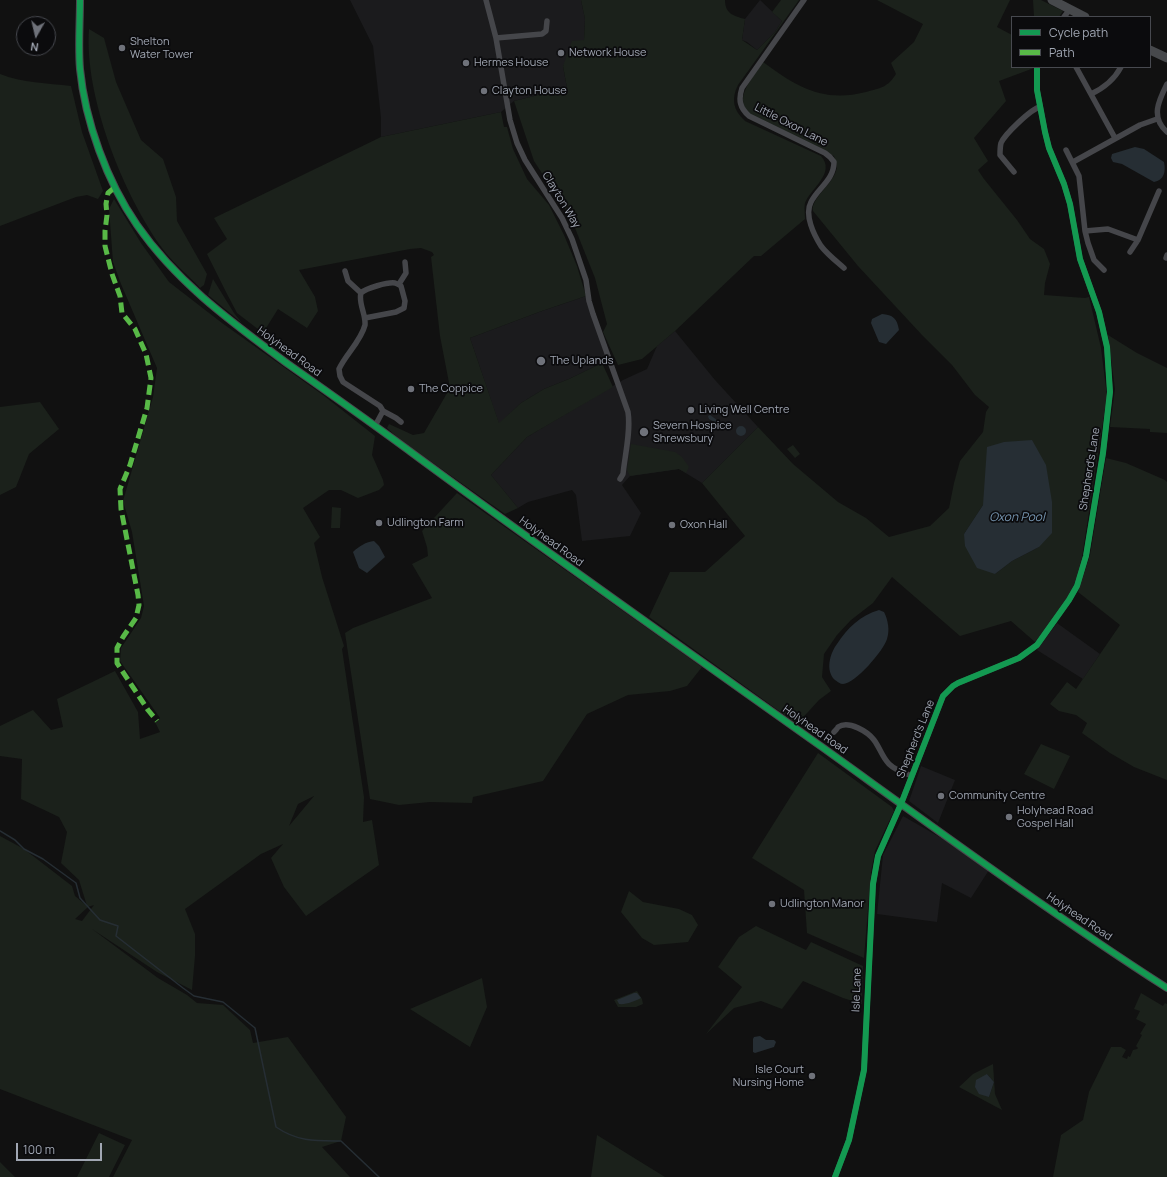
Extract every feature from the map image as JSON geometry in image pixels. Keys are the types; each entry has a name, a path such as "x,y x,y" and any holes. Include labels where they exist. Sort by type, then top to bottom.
{"main road":[{"name":"Holyhead Road","path":"80,0 80,67 89,122 114,188 136,225 166,263 200,296 233,323 326,392 519,531 901,804 1080,930 1167,988"},
{"path":"1052,0 1083,16"},
{"path":"1151,50 1167,58"}],"street":[{"name":"Clayton Way","path":"486,0 496,38 510,120 517,143 525,160 562,218 572,239 586,280 589,301 593,314 628,412 629,429 623,474 620,479"},
{"name":"Little Oxon Lane","path":"804,0 742,88 739,99 742,109 749,116 824,153 834,162 832,175 811,203 808,213 815,236 822,247 844,268"},
{"path":"1065,16 1070,9"},
{"path":"496,38 542,34 546,31 547,21"},
{"name":"Shepherd's Lane","path":"901,804 942,700 947,691 958,683 1020,658 1037,645 1069,600 1077,586 1086,556 1106,429 1110,392 1109,369 1099,312 1080,260 1070,204 1064,184 1049,148 1040,107 1036,78 1037,68"},
{"path":"1077,68 1115,138"},
{"path":"1090,94 1109,83 1116,76 1120,68"},
{"path":"1167,84 1157,106 1157,119 1167,132"},
{"path":"1014,172 1000,155 1002,142 1005,136 1034,110 1040,107"},
{"path":"1072,162 1140,124 1157,119"},
{"path":"1066,150 1079,176 1086,232 1094,260 1104,270"},
{"path":"1130,252 1138,240 1159,191"},
{"path":"1086,232 1108,229 1138,240"},
{"path":"399,284 406,273 405,262"},
{"path":"345,271 348,281 361,293"},
{"path":"399,284 394,283 379,286 367,289 361,293 360,298 365,318 364,327 341,365 339,373 345,384 380,406 383,411 401,422"},
{"path":"365,318 396,312 404,308 405,301 401,286 399,284"},
{"path":"375,426 383,411"},
{"path":"832,723 836,730 845,725 857,728 873,739 883,757 889,764 912,776"},
{"name":"Isle Lane","path":"835,1177 849,1140 864,1070 873,884 878,856 901,804"}],"shaded area":[{"path":"350,0 581,0 585,19 584,40 563,66 567,88 514,101 501,112 381,137 381,118 373,46"},
{"path":"581,0 725,0 725,5 731,14 745,19 742,40 757,50 775,32 782,21 772,12 781,0 799,0 738,85 734,95 734,104 738,113 745,121 821,156 825,162 826,168 821,180 805,203 805,219 761,256 754,256 675,331 642,359 618,365 603,332 607,324 595,278 571,218 534,161 514,101 567,88 563,66 572,41 584,40 585,19"},
{"path":"760,0 782,21 775,32 757,50 742,40 745,19"},
{"path":"877,0 1010,0 997,27 1011,34 1011,68 1034,68 999,81 1006,101 974,138 988,161 978,170 1030,239 1044,249 1050,264 1045,283 1044,295 1089,297 1101,348 1107,396 1082,557 1076,579 1068,597 1052,621 1035,642 1011,621 960,636 892,577 873,603 851,620 837,635 824,654 822,677 831,691 819,700 797,724 649,617 670,572 705,572 745,536 702,483 758,427 793,464 838,502 866,518 889,537 930,526 949,508 960,461 983,432 986,412 989,407 975,395 952,365 858,266 813,211 815,202 831,181 837,169 834,156 752,116 746,110 743,103 743,96 749,82 763,62 787,79 811,90 823,94 851,95 876,89 890,82 896,74 891,63 914,42 923,24","holes":["983,505 1039,547 1012,561 995,574 964,534"]},
{"path":"1033,0 1041,0 1063,11 1060,16 1034,16"},
{"path":"89,29 104,38 116,82 141,140 163,159 176,197 177,221 207,274 204,285 200,288 162,248 147,226 120,173 109,143 93,84 89,55"},
{"path":"0,74 26,81 71,86 82,132 103,191 98,199 87,195 76,197 0,226"},
{"path":"501,112 504,127 507,127 513,149 527,179 549,205 564,235 577,266 586,296 470,338 499,423 521,403 544,389 602,363 613,387 527,437 491,475 518,508 505,514 399,439 387,428 389,424 413,435 424,433 450,388 440,336 431,257 434,255 432,252 421,248 410,249 299,270 315,297 318,311 307,328 278,309 263,333 237,313 207,254 227,239 214,218 381,137"},
{"path":"114,199 141,243 169,282 222,323 323,395 375,436 372,455 384,485 379,490 358,498 341,490 329,490 303,508 320,537 314,543 322,577 344,646 342,649 364,797 363,822 372,820 379,865 306,916 284,887 271,858 283,844 261,854 185,909 195,934 192,990 157,972 92,929 158,978 187,995 197,1003 223,1005 250,1030 253,1043 288,1037 346,1117 341,1141 322,1147 350,1177 113,1177 132,1140 0,1089 0,836 24,849 72,886 75,896 87,906 79,880 61,863 67,832 59,817 21,799 22,759 0,756 0,726 33,710 51,730 63,727 57,699 115,671 138,712 140,739 160,732 155,722 160,718 120,661 121,648 141,618 144,606 132,532 123,501 153,397 157,368 113,262 109,209","holes":["314,796 289,826 298,804","94,905 82,921 75,919 88,907"]},
{"path":"213,279 234,313 242,323 208,295"},
{"name":"The Uplands","path":"586,296 606,359 602,363 569,379 544,389 521,403 499,424 470,338"},
{"name":"Severn Hospice Shrewsbury","path":"675,331 715,380 758,427 702,483 679,469 630,476 622,485 641,513 630,536 582,541 576,495 572,490 528,502 518,508 491,475 527,437 623,380 647,369 657,346"},
{"path":"1108,335 1137,353 1167,368 1167,433 1150,432 1150,429 1110,427 1115,389"},
{"path":"40,402 59,429 29,454 16,487 0,495 0,407"},
{"path":"631,444 675,452 682,457 689,467 686,473 679,469 630,476 627,470"},
{"path":"793,445 800,454 795,458 787,449"},
{"path":"1106,458 1126,463 1167,482 1167,780 1134,767 1110,753 1082,733 1087,723 1076,715 1059,711 1050,704 1067,682 1076,689 1120,625 1078,592 1090,555"},
{"path":"457,493 702,667 687,686 670,691 628,695 587,714 543,781 473,797 472,803 430,802 399,805 370,799 345,633 353,628 432,598 412,564 428,556 422,531"},
{"path":"332,507 341,508 340,528 331,528"},
{"path":"1057,623 1100,654 1083,679 1037,650"},
{"path":"1041,744 1070,756 1054,789 1024,774"},
{"path":"818,753 892,807 894,811 875,851 871,872 864,958 807,933 804,890 752,858"},
{"path":"921,766 955,780 938,823 909,801"},
{"path":"903,816 943,839 989,870 971,898 942,883 937,922 877,914 883,855"},
{"path":"629,891 643,902 679,909 692,915 698,925 688,942 654,945 642,938 621,912"},
{"path":"756,926 806,950 811,942 863,966 862,1004 843,998 803,981 782,1009 761,1001 734,1008 706,1034 742,987 718,967 739,937"},
{"path":"482,978 487,1007 470,1047 410,1009"},
{"path":"637,991 643,1004 636,1007 618,1007 614,1000"},
{"path":"1141,993 1163,1006 1165,1003 1167,1004 1167,1177 1053,1177 1061,1135 1083,1120 1089,1092 1111,1047 1121,1047 1126,1050 1122,1057 1127,1059 1128,1056 1130,1057 1133,1050 1138,1048 1136,1046 1142,1035 1140,1034 1146,1024 1136,1019 1140,1011 1134,1009"},
{"path":"993,1064 995,1094 1002,1110 959,1087 973,1074","holes":["987,1074 994,1082 989,1097"]},
{"path":"99,1133 125,1145 109,1177 77,1177"},
{"path":"597,1135 665,1177 591,1177"},
{"path":"0,1162 15,1177 0,1177"}],"water":[{"path":"1135,147 1144,149 1164,162 1164,175 1160,179 1154,182 1122,164 1113,162 1111,158 1112,154"},
{"path":"882,314 892,316 896,320 899,330 886,344 879,342 871,323 872,319"},
{"path":"710,415 721,423 724,423 724,427 722,428 720,425 709,419 708,416"},
{"path":"741,426 746,431 741,436 736,431"},
{"name":"Oxon Pool","path":"1032,440 1046,465 1052,502 1052,533 1039,547 1012,561 995,574 977,568 965,546 964,534 983,505 987,447 1004,442"},
{"path":"374,541 379,546 385,557 367,573 359,568 353,552 368,542"},
{"path":"879,610 884,612 887,618 888,636 885,644 875,658 855,679 848,683 840,683 832,676 829,667 834,648 845,633 855,623 866,615"},
{"path":"637,993 641,998 624,1004 619,1004 617,1000"},
{"path":"760,1036 766,1040 774,1040 776,1042 774,1047 755,1053 753,1052 753,1039 754,1037"},
{"path":"987,1074 994,1082 989,1097 979,1094 975,1087 976,1080"}],"waterway":[{"path":"0,831 15,840 24,849 43,859 76,883 80,898 100,920 118,926 116,936 183,988 194,996 223,1002 255,1028 276,1127 292,1136 307,1140 341,1141 379,1177"}],"marked path":[{"path":"114,188 108,193 106,204 107,215 105,246 112,274 120,296 122,313 135,329 146,354 151,378 147,408 130,465 120,489 121,509 139,605 136,618 117,648 117,663 157,721"}],"cycle path":[{"path":"80,0 80,69 87,109 99,150 116,190 137,225 153,246 188,284 207,301 288,364 569,567 993,870 1079,930 1167,988"},
{"path":"835,1177 849,1140 864,1070 873,884 878,856 901,804 943,696 958,683 1019,658 1037,645 1069,600 1077,586 1086,556 1103,453 1110,392 1107,347 1099,312 1080,259 1070,204 1064,184 1049,148 1037,90 1037,68"}],"place":[{"name":"Shelton Water Tower","path":"122,48"},
{"name":"Network House","path":"561,53"},
{"name":"Hermes House","path":"466,63"},
{"name":"Clayton House","path":"484,91"},
{"name":"The Uplands","path":"541,361"},
{"name":"The Coppice","path":"411,389"},
{"name":"Living Well Centre","path":"691,410"},
{"name":"Severn Hospice Shrewsbury","path":"644,432"},
{"name":"Udlington Farm","path":"379,523"},
{"name":"Oxon Hall","path":"672,525"},
{"name":"Community Centre","path":"941,796"},
{"name":"Holyhead Road Gospel Hall","path":"1009,817"},
{"name":"Udlington Manor","path":"772,904"},
{"name":"Isle Court Nursing Home","path":"812,1076"}]}
